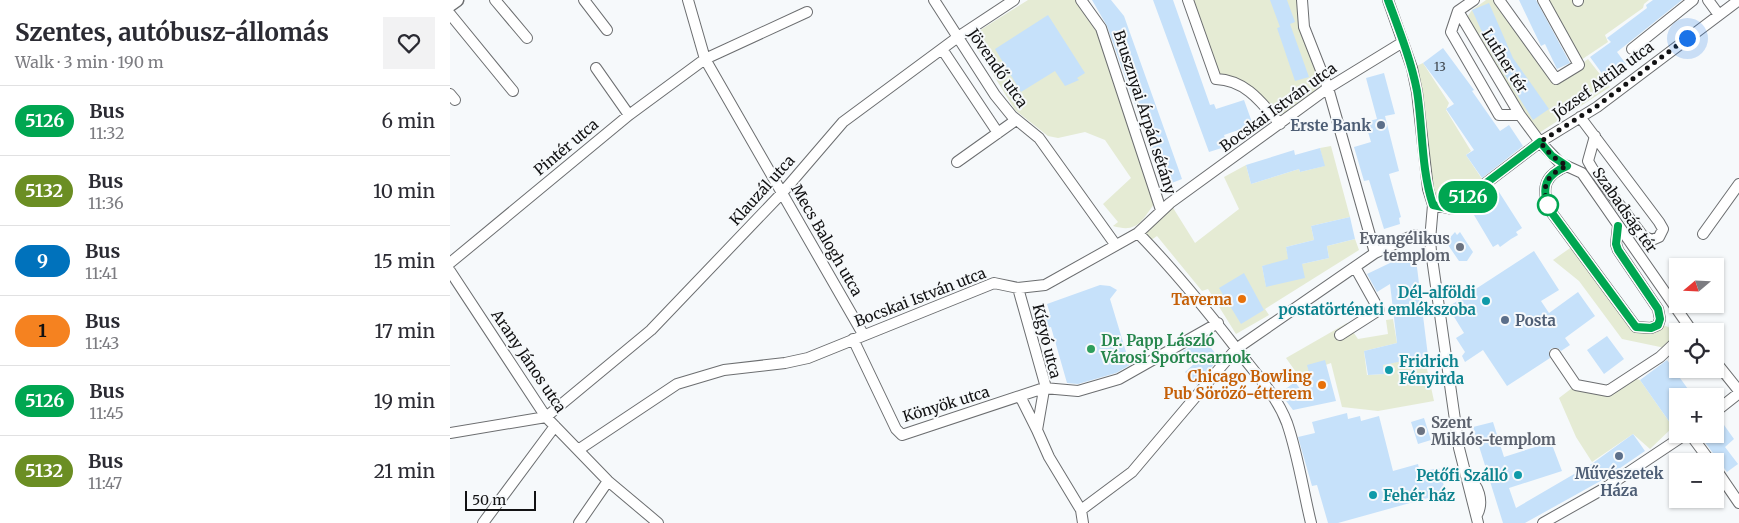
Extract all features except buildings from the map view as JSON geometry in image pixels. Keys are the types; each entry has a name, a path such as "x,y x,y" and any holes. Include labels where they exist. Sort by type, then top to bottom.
{"main road":[{"path":"450,5 457,0"}],"street":[{"path":"495,0 527,38"},
{"path":"584,0 607,30"},
{"name":"Mecs Balogh utca","path":"688,0 705,58 863,334"},
{"name":"Jövendő utca","path":"934,0 995,95 1016,120 1039,138 1115,244"},
{"name":"Klauzál utca","path":"546,417 651,330 782,193 844,122 958,37 1014,0"},
{"name":"Brusznyai Árpád sétány","path":"1081,0 1101,28 1161,210"},
{"path":"1188,0 1216,79 1230,80 1255,94 1280,124"},
{"path":"1302,0 1304,27 1328,88 1374,254"},
{"path":"1388,0 1403,42 1417,92 1428,189 1433,205 1430,240 1459,448 1477,520"},
{"path":"1474,0 1458,11 1451,32 1499,115 1520,114"},
{"name":"József Attila utca","path":"1499,0 1556,79 1579,65 1544,0"},
{"path":"1632,49 1693,0"},
{"path":"1708,0 1719,15"},
{"name":"József Attila utca","path":"1433,205 1452,209 1540,142 1580,117 1739,0"},
{"name":"Luther tér","path":"1458,11 1520,114 1540,142"},
{"name":"Pintér utca","path":"450,263 628,114 705,58 807,12"},
{"path":"450,14 513,91"},
{"name":"Bocskai István utca","path":"578,450 677,384 724,370 785,363 808,358 863,334 994,283 1018,288 1045,285 1115,244 1138,233 1161,210 1328,88 1403,42"},
{"path":"942,49 998,133"},
{"path":"596,68 628,114"},
{"path":"1580,117 1595,136 1663,229 1659,237 1652,240 1643,236 1592,168 1588,161 1595,136"},
{"path":"957,162 1016,120"},
{"name":"Szabadság tér","path":"1540,142 1552,156 1582,173 1685,323"},
{"path":"1567,166 1555,171 1546,183 1544,196 1549,209 1636,327 1651,328 1658,325 1660,319 1658,309 1618,250 1616,244 1618,226"},
{"path":"1704,234 1739,184"},
{"path":"1138,233 1218,323 1236,349 1262,379 1287,423 1311,523"},
{"path":"1081,510 1132,472 1236,349 1374,254 1414,235 1430,240"},
{"path":"1340,335 1379,310 1355,267"},
{"name":"Arany János utca","path":"450,271 546,417 608,481 658,523"},
{"name":"Kígyó utca","path":"1018,288 1045,384 1037,430"},
{"path":"1660,319 1681,317"},
{"path":"1044,388 1078,391 1119,379 1218,323"},
{"name":"Könyök utca","path":"853,339 896,430 902,435 1044,388"},
{"path":"1555,354 1576,385 1608,391 1660,357 1669,348"},
{"path":"1724,373 1739,392 1724,404"},
{"path":"1020,396 1049,457 1081,510 1083,523"},
{"path":"450,433 546,417"},
{"path":"482,523 555,426"},
{"path":"1543,523 1605,488 1672,443"},
{"path":"579,523 608,481"},
{"path":"1724,481 1739,503"}],"green space":[{"path":"1028,0 1081,0 1101,28 1154,204 1142,221 1133,227 1121,228 1113,226 1118,222 1103,204 1131,178 1105,140 1085,132 1058,138 1048,136 1015,110 978,50 974,34"},
{"path":"1188,0 1302,0 1304,27 1328,88 1280,124 1255,94 1221,79"},
{"path":"1486,0 1495,0 1557,82 1588,59 1610,87 1539,133 1465,20 1472,10"},
{"path":"1547,0 1649,0 1644,4 1643,8 1605,35 1608,42 1581,60"},
{"path":"1423,63 1449,103 1446,110 1471,151 1466,155 1482,179 1462,197 1438,205 1428,189 1412,68"},
{"path":"1331,146 1350,217 1311,226 1314,240 1286,247 1289,261 1262,266 1266,286 1302,264 1329,258 1327,246 1355,239 1359,250 1265,309 1269,315 1236,334 1208,289 1202,291 1157,236 1147,243 1138,233 1170,203 1195,243 1239,209 1224,177 1246,165 1251,184 1299,169 1300,172 1324,166 1320,148"},
{"path":"1573,246 1632,328 1661,324 1669,328 1669,344 1665,348 1622,339 1579,281 1553,260"},
{"path":"1393,319 1397,343 1364,351 1367,375 1384,374 1383,365 1424,355 1434,401 1378,411 1342,407 1331,363 1298,375 1286,358 1347,323 1358,339 1388,334 1386,320"},
{"path":"1630,377 1640,380 1669,421 1669,431 1650,449 1633,434 1592,462 1576,437 1559,398 1576,385 1608,391"}],"bus line":[{"name":"5126","path":"1388,0 1412,68 1417,92 1428,189 1433,205 1452,209 1540,142 1552,156 1567,166 1555,171 1546,183 1544,196 1549,209 1636,327 1651,328 1658,325 1660,319 1658,309 1618,250 1616,244 1618,226"}],"place":[{"name":"Erste Bank","path":"1381,125"},
{"name":"Evangélikus templom","path":"1460,247"},
{"name":"Taverna","path":"1242,299"},
{"name":"Dél-alföldi postatörténeti emlékszoba","path":"1486,301"},
{"name":"Posta","path":"1505,320"},
{"name":"Dr. Papp László Városi Sportcsarnok","path":"1091,349"},
{"name":"Fridrich Fényirda","path":"1389,370"},
{"name":"Chicago Bowling Pub Söröző-étterem","path":"1322,385"},
{"name":"Szent Miklós-templom","path":"1421,431"},
{"name":"Művészetek Háza","path":"1619,456"},
{"name":"Petőfi Szálló","path":"1518,475"},
{"name":"Fehér ház","path":"1373,495"}],"route":[{"path":"1548,205 1549,209 1544,196 1546,183 1555,171 1567,166 1552,156 1540,142 1597,106 1687,38"}]}
